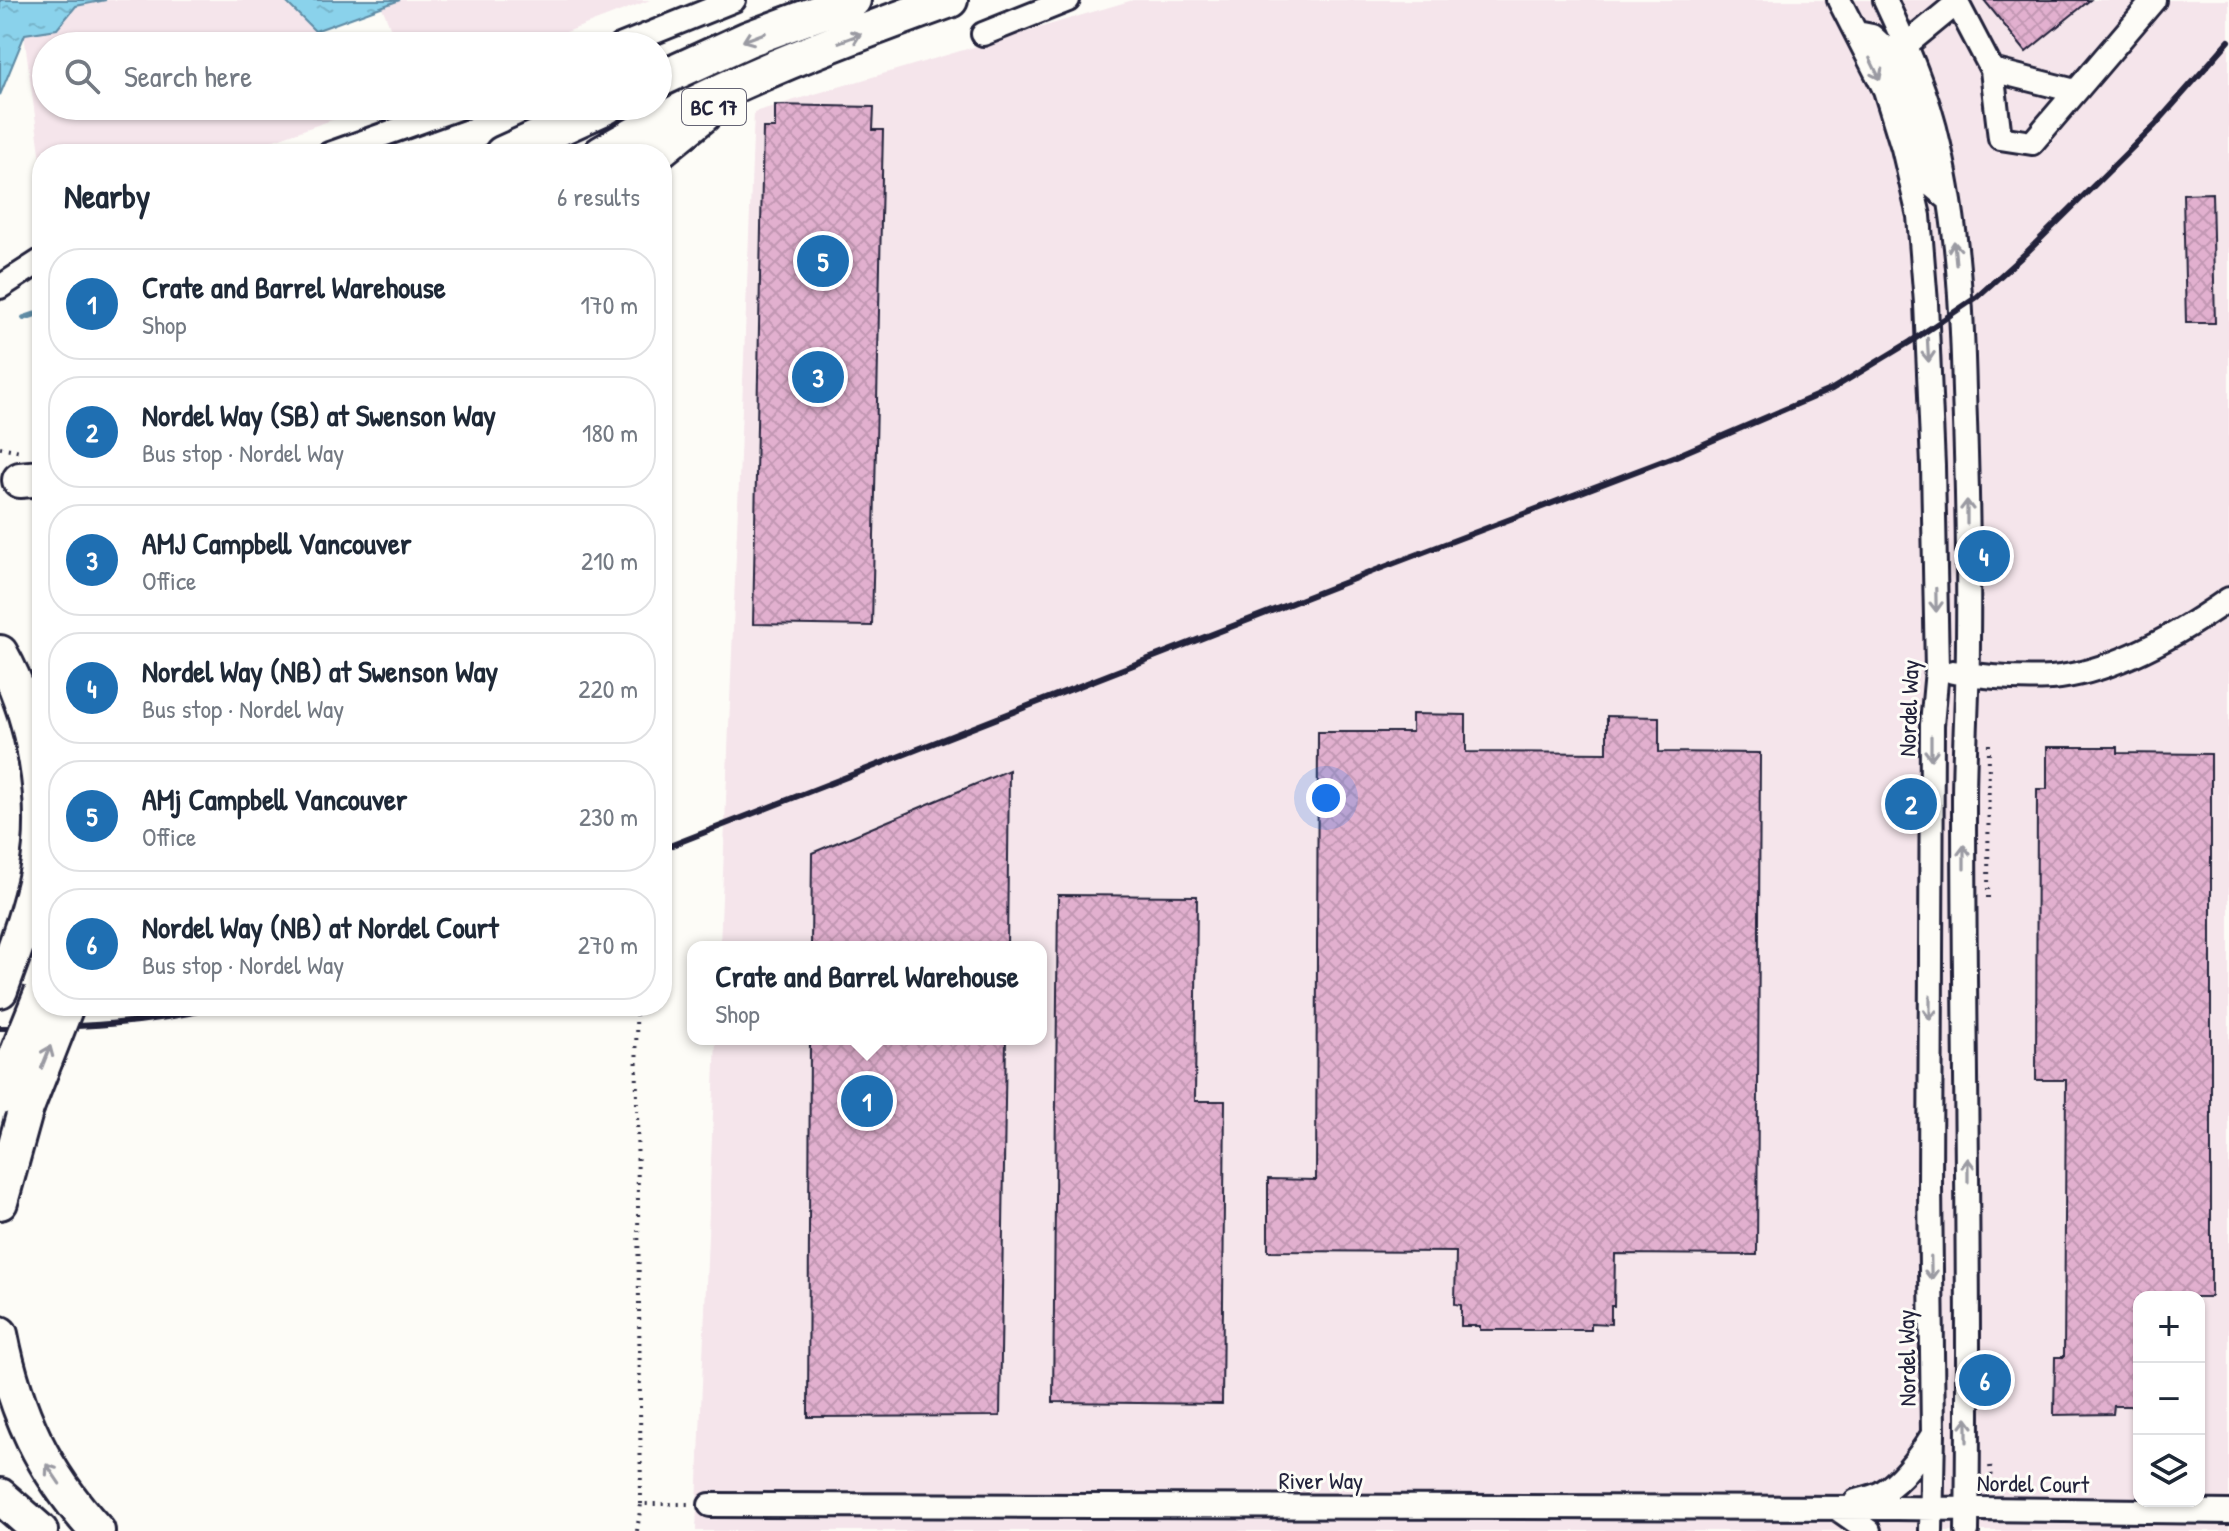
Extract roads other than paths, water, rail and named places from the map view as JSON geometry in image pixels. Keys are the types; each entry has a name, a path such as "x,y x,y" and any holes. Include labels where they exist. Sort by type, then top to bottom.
{"highway":[{"name":"BC 17","path":"672,74 748,39 853,0"},
{"name":"BC 17","path":"672,113 777,66 950,0"},
{"name":"BC 17","path":"667,144 706,112 777,66"},
{"path":"524,144 577,120"},
{"path":"550,144 587,120"},
{"name":"BC 17","path":"618,144 660,120"},
{"path":"0,653 20,692 32,742"},
{"path":"0,990 32,927"},
{"path":"0,1017 32,929"},
{"path":"0,1202 13,1102 36,1016"},
{"path":"13,1102 60,1016"},
{"path":"0,1334 20,1411 37,1449 97,1531"},
{"path":"0,1496 40,1531"}],"street":[{"path":"655,32 734,0"},
{"path":"983,34 1068,0"},
{"name":"Nordel Way","path":"1839,0 1885,90 1919,216 1933,466 1937,670 1931,741 1931,1531"},
{"path":"1885,0 1918,71 1939,144 1949,199 1963,351 1967,461 1964,800 1968,1026 1967,1520"},
{"path":"1906,45 1955,2 1992,70 2000,138 2032,143 2154,0"},
{"path":"1857,33 1872,36 1884,47 1901,82 1931,185 1949,199"},
{"path":"1992,70 2075,91"},
{"path":"360,144 426,120"},
{"path":"0,287 32,266"},
{"path":"1937,670 1990,678 2053,678 2122,661 2175,634 2229,599"},
{"path":"1836,1508 1881,1493 1919,1456 1933,1433"},
{"name":"River Way","path":"710,1505 1932,1508"},
{"path":"1836,1508 1869,1531"},
{"name":"Nordel Court","path":"1932,1508 1967,1520 2229,1512"}],"water":[{"path":"0,0 106,0 76,6 57,29 25,34 0,95"},
{"path":"284,0 400,0 315,31"}],"waterway":[{"path":"24,318 32,315"}],"railway":[{"path":"672,845 1676,456 1832,389 1977,297 2155,125 2229,41"},
{"path":"0,1028 111,1024 171,1016"}],"place":[{"name":"AMj Campbell Vancouver","path":"823,261"},
{"name":"AMJ Campbell Vancouver","path":"818,377"},
{"name":"Nordel Way (NB) at Swenson Way","path":"1984,556"},
{"name":"Nordel Way (SB) at Swenson Way","path":"1911,804"},
{"name":"Crate and Barrel Warehouse","path":"867,1101"},
{"name":"Nordel Way (NB) at Nordel Court","path":"1985,1380"}]}
